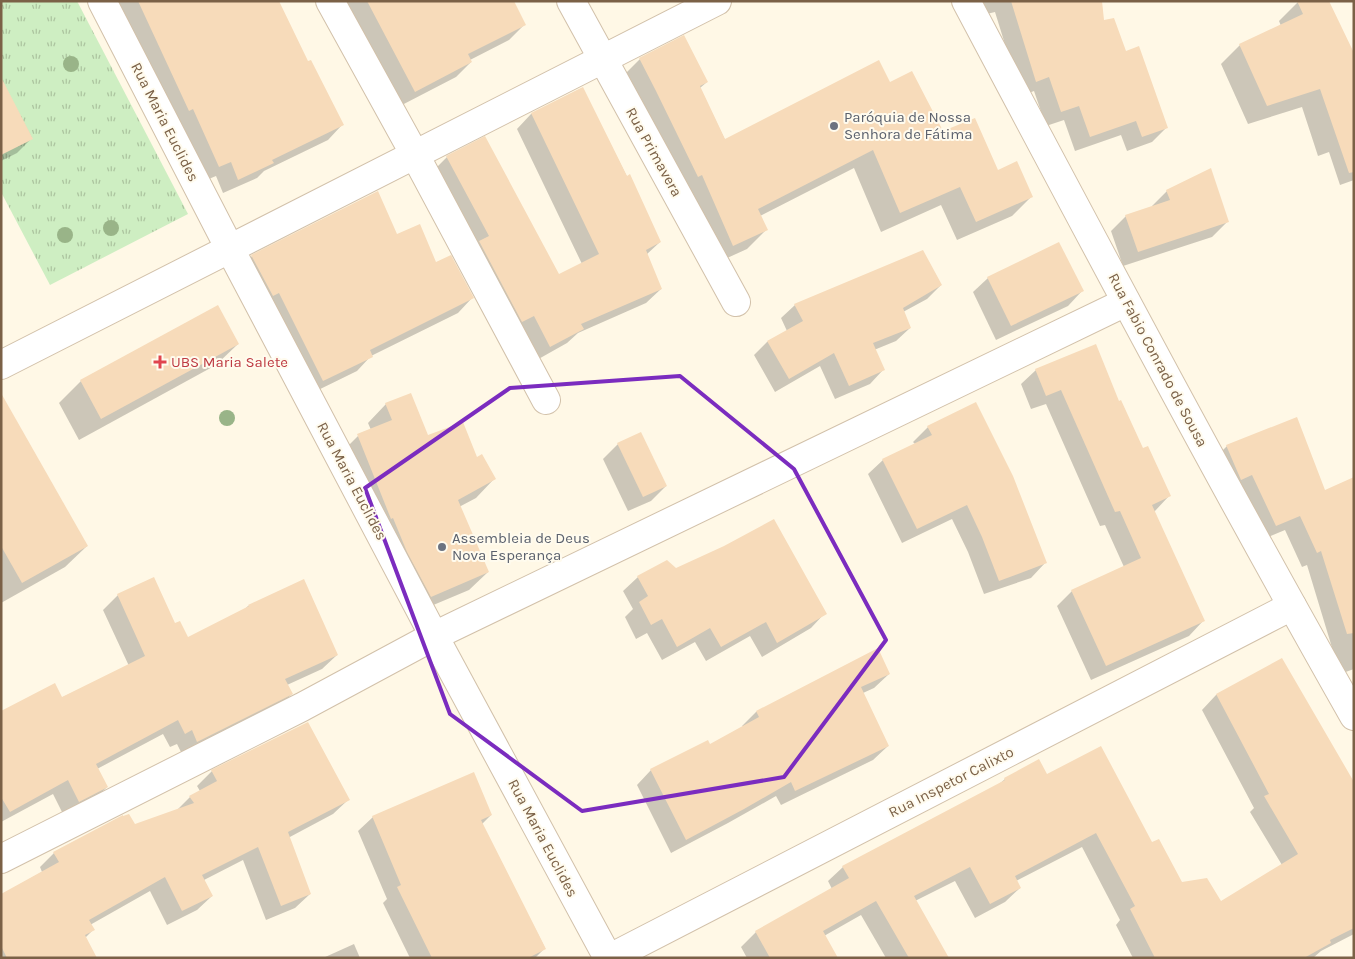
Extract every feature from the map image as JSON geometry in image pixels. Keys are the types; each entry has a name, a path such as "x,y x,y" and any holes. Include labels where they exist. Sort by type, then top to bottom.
{"street":[{"name":"Rua Maria Euclides","path":"102,1 434,636 609,958"},
{"path":"330,1 546,400"},
{"name":"Rua Primavera","path":"570,1 736,302"},
{"path":"1,365 717,1"},
{"name":"Rua Fabio Conrado de Sousa","path":"966,1 1126,302 1354,716"},
{"path":"1,860 302,707 434,636 1126,302"},
{"name":"Rua Inspetor Calixto","path":"609,958 1292,606"}],"highlighted area":[{"path":"680,376 794,469 886,640 784,777 582,811 450,714 365,488 510,388"}],"green space":[{"path":"1,1 77,1 188,214 50,285 1,192"}],"building":[{"path":"138,1 279,1 308,61 311,60 344,125 272,160 274,163 238,180 231,162 219,167 193,109 189,111"},
{"path":"367,1 514,1 526,25 468,54 472,62 415,92"},
{"path":"1011,1 1102,1 1104,20 1114,18 1126,51 1139,46 1168,128 1142,137 1136,121 1090,137 1079,106 1061,112 1049,77 1036,82"},
{"path":"1297,1 1329,1 1354,53 1354,172 1349,173 1320,89 1267,106 1239,44 1303,14"},
{"path":"684,35 708,82 700,86 725,139 879,60 890,82 912,71 943,131 975,118 998,170 1017,161 1033,197 976,222 960,187 900,213 873,150 758,209 768,230 733,246 702,175 698,177 639,58"},
{"path":"1,77 33,139 1,155"},
{"path":"583,87 627,176 630,174 661,242 646,250 662,289 581,324 584,329 550,347 534,316 522,322 479,241 489,236 446,156 485,136 559,274 599,254 531,113"},
{"path":"1211,168 1229,222 1138,252 1125,215 1170,200 1166,190"},
{"path":"378,191 397,234 420,224 436,262 451,255 474,298 370,350 373,357 323,381 279,293 273,296 251,255"},
{"path":"1059,242 1084,291 1011,326 987,277"},
{"path":"923,250 942,285 903,308 911,328 873,343 885,370 849,386 834,353 789,379 767,341 803,321 794,304"},
{"name":"UBS Maria Salete","path":"218,305 239,344 101,419 80,380"},
{"path":"1096,344 1119,401 1121,400 1143,448 1148,446 1171,496 1152,505 1205,621 1106,666 1071,590 1141,558 1120,511 1115,512 1061,390 1046,396 1035,369"},
{"path":"1,393 88,546 22,583 1,546"},
{"path":"411,393 428,435 463,422 477,457 482,454 496,479 458,500 489,572 431,597 407,552 393,518 391,519 357,434 392,420 385,403"},
{"path":"976,402 1013,476 1047,563 999,581 967,505 917,529 882,459 932,435 927,426"},
{"path":"1297,417 1325,490 1354,477 1354,633 1347,634 1321,551 1317,553 1300,516 1276,526 1252,475 1241,480 1226,445"},
{"path":"641,432 667,486 643,497 617,443"},
{"path":"774,519 827,614 777,643 766,622 721,647 710,628 677,647 662,619 651,625 639,602 648,596 637,576 667,560 676,568 724,546"},
{"path":"154,577 175,623 180,621 188,637 248,605 304,579 338,655 285,679 293,694 197,742 192,730 185,734 178,720 96,764 108,787 79,802 68,780 10,812 1,797 1,711 55,683 62,697 145,656 117,594"},
{"path":"878,648 890,674 861,687 889,746 795,791 791,782 686,840 650,769 708,740 710,744 759,717 756,711"},
{"path":"1282,658 1354,782 1354,928 1330,940 1331,943 1304,958 1155,958 1130,909 1135,906 1096,833 1015,876 1021,888 990,904 970,867 914,896 949,958 909,958 876,901 823,931 838,958 770,958 755,931 849,878 842,866 1005,780 1004,778 1039,759 1047,774 1101,746 1152,842 1159,839 1182,882 1207,878 1221,901 1298,854 1264,796 1269,794 1216,694"},
{"path":"308,722 350,800 288,832 311,894 281,906 258,847 202,875 213,896 182,911 165,877 89,920 95,930 85,935 97,958 7,958 1,946 1,894 59,862 53,852 123,815 129,814 135,824 194,803 189,796 217,781 211,770"},
{"path":"474,772 492,815 481,820 546,949 528,958 432,958 397,887 401,885 372,816"}],"place":[{"name":"Paróquia de Nossa Senhora de Fátima","path":"834,126"},
{"name":"UBS Maria Salete","path":"160,362"},
{"name":"Assembleia de Deus Nova Esperança","path":"442,547"}]}
